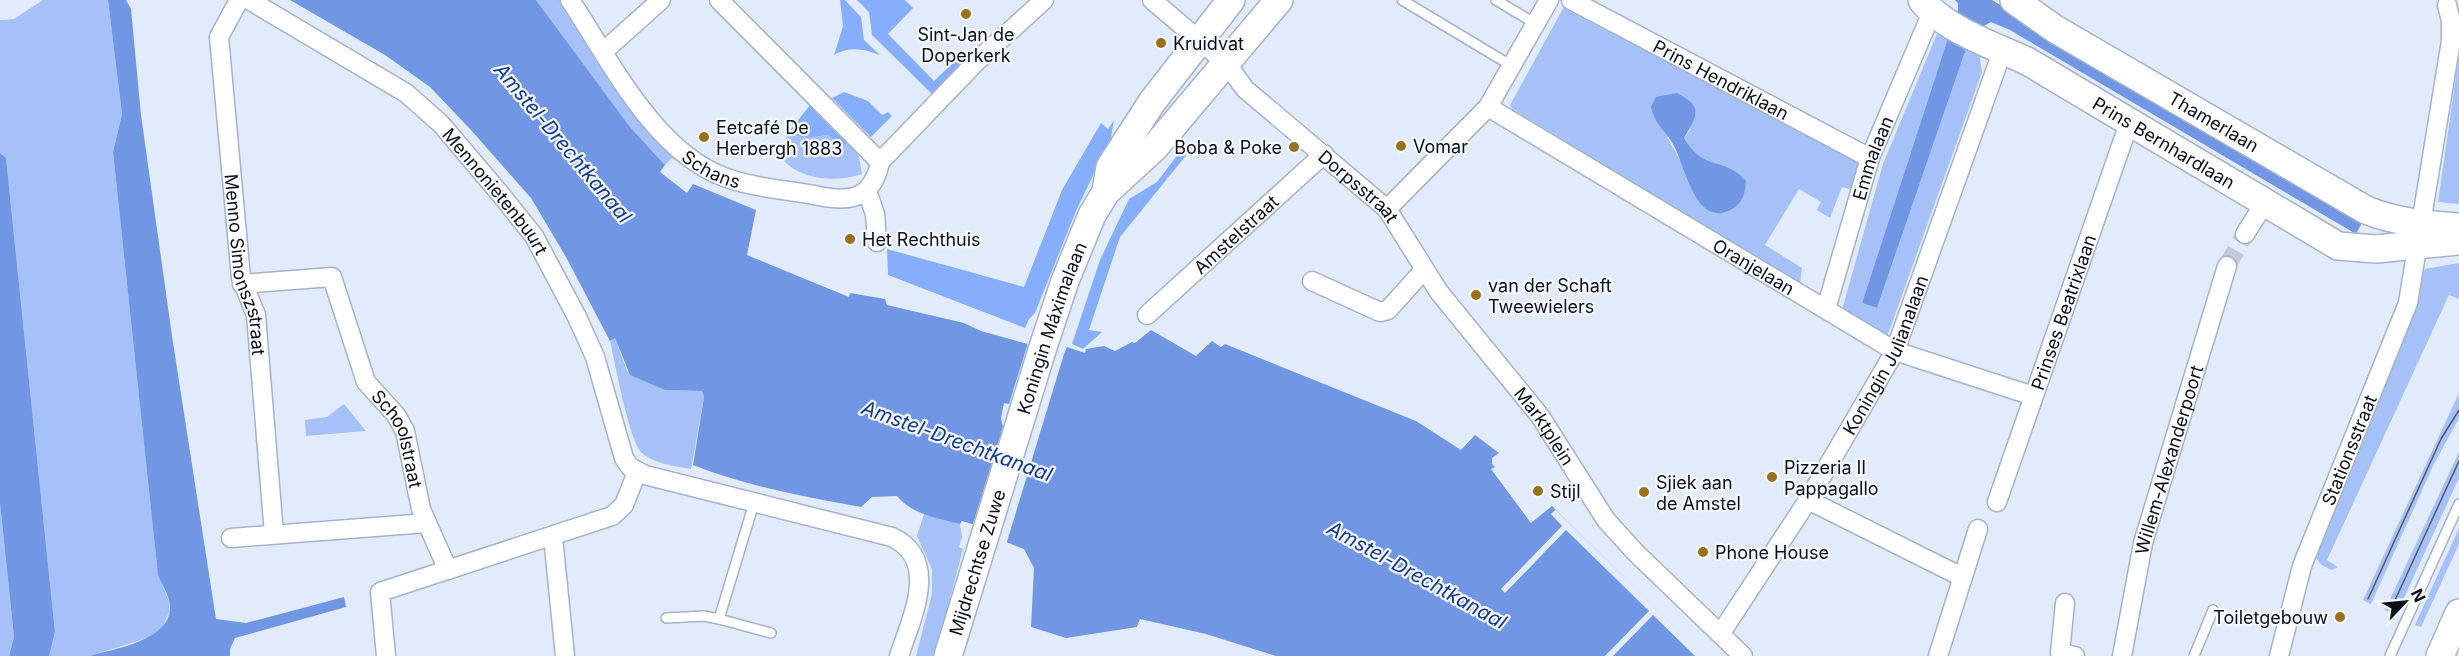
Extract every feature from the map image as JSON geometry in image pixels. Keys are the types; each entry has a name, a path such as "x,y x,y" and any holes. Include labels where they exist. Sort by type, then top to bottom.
{"street":[{"name":"Menno Simonszstraat","path":"239,0 219,37 242,284 256,315 274,534"},
{"name":"Mennonietenbuurt","path":"249,0 406,93 441,124 502,196 534,236 577,317 595,357 624,458 637,472"},
{"name":"Schans","path":"570,0 642,110 679,149 704,168 726,178 836,199 867,191"},
{"path":"604,51 661,0"},
{"path":"719,0 880,162"},
{"path":"877,242 875,214 867,191 876,180 880,162 977,61 1044,0"},
{"path":"1152,0 1198,39"},
{"name":"Koningin Máximalaan","path":"1106,192 1110,167 1152,102 1198,39 1231,0"},
{"name":"Koningin Máximalaan","path":"1006,469 1065,281 1092,215 1106,192 1155,147 1279,0"},
{"path":"1387,209 1488,107 1549,0"},
{"name":"Prins Hendriklaan","path":"1570,0 1870,158"},
{"name":"Thamerlaan","path":"2014,0 2055,29 2345,198 2420,235"},
{"name":"Stationsstraat","path":"2279,656 2302,566 2408,303 2451,41 2451,21 2444,2"},
{"name":"Emmalaan","path":"1826,309 1870,158 1927,6"},
{"name":"Prins Bernhardlaan","path":"1927,6 2002,52 2027,61 2338,246 2376,249 2420,235"},
{"name":"Dorpsstraat","path":"1198,39 1227,64 1245,88 1387,209 1424,270"},
{"name":"Koningin Julianalaan","path":"1721,633 1808,500 1895,351 2002,52"},
{"name":"Oranjelaan","path":"1488,107 1617,187 1895,351 2033,396"},
{"name":"Prinses Beatrixlaan","path":"1997,502 2129,123"},
{"name":"Amstelstraat","path":"1147,315 1324,154"},
{"path":"2246,234 2264,204"},
{"path":"2420,235 2459,227"},
{"path":"2420,235 2459,241"},
{"name":"Willem-Alexanderpoort","path":"2122,656 2144,543 2227,266"},
{"path":"1312,281 1380,312 1388,310 1424,270"},
{"name":"Marktplein","path":"1424,270 1451,308 1540,416 1606,520 1636,553 1743,656"},
{"name":"Schoolstraat","path":"242,284 332,277 367,383 396,415 405,431 421,509 427,523"},
{"name":"Mijdrechtse Zuwe","path":"948,656 1006,469"},
{"path":"386,656 380,592 612,516 624,505 637,472 892,537 906,547 916,561 920,586 899,656"},
{"path":"1808,500 1962,577"},
{"path":"231,538 427,523 448,570"},
{"path":"1938,656 1978,529"},
{"path":"553,537 565,656"},
{"path":"2066,603 2060,653 2069,655"},
{"path":"2440,656 2459,613"}],"lane":[{"path":"1402,0 1512,66"},
{"path":"1496,0 1536,24"},
{"path":"719,619 754,503"},
{"path":"2390,656 2459,504"},
{"path":"2194,656 2213,610"},
{"path":"666,618 704,616 771,633"}],"shaded area":[{"path":"43,0 108,0 122,114 113,152 158,574 169,601 169,612 161,631 150,637 90,656 49,656 55,632 6,158 0,153 0,20 14,19"},
{"path":"536,0 562,0 680,156 676,161 672,158 665,165 630,127"},
{"path":"840,0 845,0 861,17 864,40 880,55 857,49 846,50 834,55 843,26"},
{"path":"857,0 905,0 913,8 888,34 934,81 958,58 963,63 932,94 872,35 869,12"},
{"path":"1565,5 1862,163 1853,190 1842,187 1830,218 1817,210 1821,202 1799,189 1765,245 1802,268 1800,284 1512,109 1510,105","holes":["1691,129 1684,138 1696,154 1715,164 1687,180 1685,169 1667,137"]},
{"path":"1939,29 1949,35 1862,303 1877,308 1967,46 1979,52 1982,72 1887,337 1842,310 1883,164"},
{"path":"2459,55 2459,204 2438,202"},
{"path":"844,92 868,101 882,115 888,112 892,116 871,137 832,98"},
{"path":"811,104 848,142 843,146 828,135 807,138 787,134"},
{"path":"1114,120 1111,138 1076,211 1035,313 1025,328 888,275 887,249 1024,287 1062,190 1101,123 1108,129"},
{"path":"787,134 807,138 828,135 843,145 848,142 858,152 862,174 831,179 799,172 783,160"},
{"path":"1185,145 1192,148 1120,237 1089,330 1102,332 1083,349 1072,344 1100,260 1129,199 1157,182"},
{"path":"2459,263 2459,299 2449,295 2327,560 2338,567 2328,569 2319,561 2315,552 2416,299 2425,269"},
{"path":"615,338 627,371 665,390 702,391 704,397 691,469 653,460 642,453 637,446 627,418 610,341"},
{"path":"2459,393 2459,418 2433,466 2371,604 2363,600"},
{"path":"344,404 366,431 306,436 305,420 327,417"},
{"path":"2459,452 2459,478 2396,615 2385,610"},
{"path":"0,503 14,637 9,656 0,656"},
{"path":"924,514 960,524 962,537 959,547 963,549 935,656 916,656 932,594 932,569 917,536"},
{"path":"2459,528 2459,544 2421,627 2415,625"}],"water":[{"path":"108,0 126,0 131,9 141,115 172,336 216,619 246,623 344,597 346,607 235,638 230,649 230,656 90,656 143,640 164,624 169,614 169,600 158,575 113,152 122,114"},
{"name":"Amstel-Drechtkanaal","path":"290,0 536,0 630,127 665,165 660,172 687,193 693,184 756,210 747,255 849,297 850,293 885,299 887,305 964,323 981,331 1064,354 1067,347 1085,353 1086,349 1104,346 1115,351 1132,342 1135,343 1151,330 1196,356 1212,341 1221,347 1225,344 1416,421 1461,450 1475,435 1499,453 1492,458 1492,464 1495,467 1491,469 1531,523 1552,506 1704,656 1276,656 1206,634 1140,619 1137,627 1066,638 1031,627 1034,568 1024,549 1006,542 1008,535 962,521 960,524 926,515 910,508 897,496 872,497 861,507 755,485 693,465 704,397 702,391 665,390 630,375 615,338 610,341 566,257 531,198 471,130 430,87 385,55"},
{"path":"1955,0 1992,0 2364,219 2356,234 2010,30 1991,22 1980,28 1958,16 1958,3"},
{"path":"1949,35 1967,46 1877,308 1862,303"},
{"path":"1677,93 1691,103 1696,112 1684,138 1691,149 1706,160 1738,173 1746,181 1743,197 1732,209 1720,213 1709,211 1701,204 1674,146 1656,119 1651,107 1656,97"},
{"path":"0,153 6,158 55,632 49,656 9,656 14,637 0,503"}],"pier":[{"path":"1028,343 1064,354 1006,545 1005,537 972,527 1003,427 1001,418 1004,403 1009,404"},
{"path":"1555,510 1705,656 1695,656 1653,615 1613,656 1605,656 1649,611 1566,530 1505,593 1501,589 1562,526 1551,514"}],"tunnel":[{"path":"2227,266 2245,234"}],"tram line":[{"path":"2368,599 2441,439 2459,410"},
{"path":"2390,611 2459,461"}],"place":[{"name":"Sint-Jan de Doperkerk","path":"966,14"},
{"name":"Kruidvat","path":"1161,43"},
{"name":"Eetcafé De Herbergh 1883","path":"704,137"},
{"name":"Vomar","path":"1401,146"},
{"name":"Boba & Poke","path":"1294,147"},
{"name":"Het Rechthuis","path":"850,239"},
{"name":"van der Schaft Tweewielers","path":"1476,295"},
{"name":"Pizzeria Il Pappagallo","path":"1772,477"},
{"name":"Stijl","path":"1538,491"},
{"name":"Sjiek aan de Amstel","path":"1644,492"},
{"name":"Phone House","path":"1703,552"},
{"name":"Toiletgebouw","path":"2340,617"}]}
